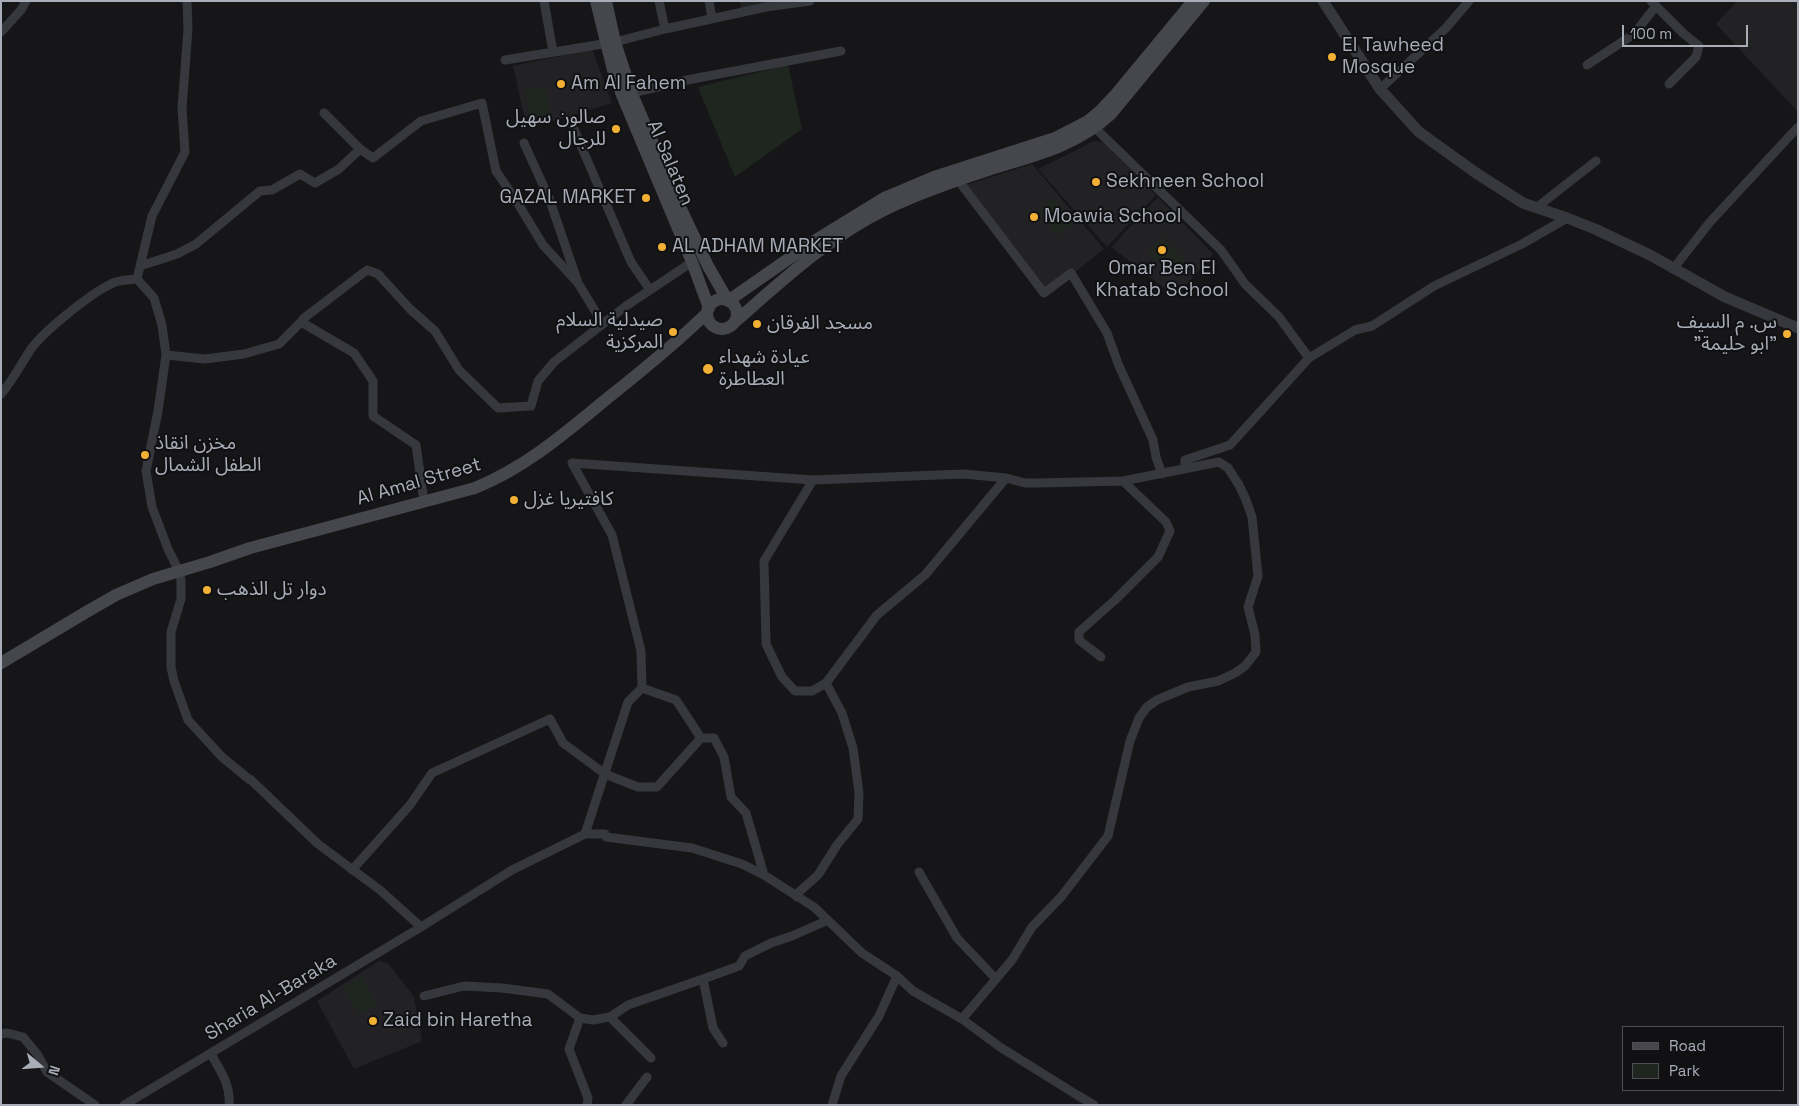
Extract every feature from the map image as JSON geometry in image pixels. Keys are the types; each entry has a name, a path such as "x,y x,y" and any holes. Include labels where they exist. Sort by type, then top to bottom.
{"main road":[{"name":"Al Salaten","path":"596,1 610,42"},
{"name":"Al Salaten","path":"606,1 613,70 627,95 708,266 728,300"},
{"path":"1193,1 1116,94 1088,122 1054,138 934,177 884,198 814,240 728,300 719,300 711,304 708,311 710,323 718,328 728,328 832,240 889,208 958,180 1059,147 1095,128 1123,100 1204,1"},
{"name":"Al Salaten","path":"627,95 692,262 708,311"},
{"path":"728,300 737,311 736,320"},
{"name":"Al Amal Street","path":"1,663 116,595 153,579 250,548 475,488 500,477 530,460 554,442 673,345 708,311"}],"street":[{"path":"1,32 21,10 26,1"},
{"path":"137,279 152,216 185,152 182,108 188,30 187,1"},
{"path":"544,1 553,52"},
{"path":"659,1 665,28"},
{"path":"708,1 712,18"},
{"path":"505,60 610,42 665,28 766,7 810,1"},
{"path":"1323,1 1380,88 1419,132 1476,173 1523,203 1567,218 1650,254 1725,297 1798,328"},
{"path":"1380,88 1446,28 1469,1"},
{"path":"1587,64 1634,34 1653,4 1699,46 1696,57 1669,84"},
{"path":"627,95 692,80 842,51"},
{"path":"324,113 360,149 373,158 421,121 482,103 496,171 543,245 578,283 603,324"},
{"path":"570,120 632,262 650,290"},
{"path":"1673,268 1710,222 1798,127"},
{"path":"1095,128 1221,250 1244,284 1279,318 1308,358"},
{"path":"524,143 548,198 578,283"},
{"path":"140,266 177,254 196,244 260,191 272,190 300,174 315,183 339,168 360,149"},
{"path":"1536,208 1596,161"},
{"path":"958,180 1044,293 1071,273 1107,333 1119,366 1153,440 1162,474"},
{"path":"1185,469 1184,460 1230,445 1308,358 1355,330 1372,326 1434,286 1522,244 1567,218"},
{"path":"166,355 205,359 244,354 279,344 310,313 367,270 378,274 410,309 435,331 459,370 498,408 531,406 538,381 554,362 603,324 692,262"},
{"path":"137,279 154,298 162,326 166,355 158,411 146,471 152,507 168,550 179,571 181,599 171,632 171,667 188,720 222,757 250,779 318,844 380,890 421,927"},
{"path":"1,394 9,385 32,348 61,320 86,299 112,283 137,279"},
{"path":"301,322 354,353 373,381 373,416 416,444 424,502"},
{"path":"962,1019 1012,960 1032,927 1061,897 1108,836 1130,741 1139,718 1147,707 1157,700 1188,686 1218,681 1236,673 1245,666 1256,652 1255,636 1248,608 1258,576 1252,517 1246,500 1228,468 1219,462 1123,480 1025,483 1006,478 964,474 813,480 572,463 612,535 641,651 642,688 628,702 586,834 605,834 606,837 692,848 742,864 764,875 814,907 862,953 897,976 913,991 962,1019 1000,1047 1090,1103"},
{"path":"813,480 764,561 766,644 782,677 795,691 812,691 826,683 877,615 925,575 1006,478"},
{"path":"1101,657 1079,640 1079,632 1115,600 1158,557 1170,531 1166,522 1123,480"},
{"path":"797,897 799,892 818,875 837,845 858,819 859,793 853,748 842,713 826,683"},
{"path":"642,688 676,700 701,738"},
{"path":"352,870 410,805 432,773 550,719 563,743 605,774 638,787 657,786 701,738 714,738 724,756 731,797 746,813 764,875"},
{"name":"Sharia Al-Baraka","path":"124,1105 421,927 512,870 586,834"},
{"path":"919,872 957,938 996,979"},
{"path":"424,996 464,986 511,989 548,994 580,1018 593,1020 610,1017 628,1006 739,966 745,956 771,943 828,920"},
{"path":"832,1105 841,1076 879,1016 897,976"},
{"path":"703,979 714,1028 723,1043"},
{"path":"610,1017 651,1058"},
{"path":"580,1018 569,1049 588,1098 587,1105"},
{"path":"1,1034 7,1033 23,1037 37,1054 47,1072 95,1105"},
{"path":"211,1054 226,1082 230,1094 229,1105"},
{"path":"626,1105 647,1077"}],"shaded area":[{"path":"740,1 778,1 741,10"},
{"path":"1737,1 1798,1 1797,111 1716,24"},
{"name":"Am Al Fahem","path":"592,49 612,103 527,129 513,66"},
{"name":"Sekhneen School","path":"1094,141 1106,143 1156,195 1107,247 1038,169"},
{"name":"Moawia School","path":"1032,164 1104,249 1049,293 966,185"},
{"name":"Omar Ben El Khatab School","path":"1158,197 1213,254 1176,297 1111,247"},
{"name":"Zaid bin Haretha","path":"379,961 388,963 414,997 422,1041 354,1069 317,1001"}],"green space":[{"path":"788,65 802,129 735,177 698,87"},
{"path":"545,87 551,117 530,121 525,90"},
{"path":"1053,198 1073,223 1057,236 1037,211"},
{"path":"1162,237 1185,260 1171,274 1148,251"},
{"path":"361,977 377,1004 360,1015 344,988"}],"place":[{"name":"El Tawheed Mosque","path":"1332,57"},
{"name":"Am Al Fahem","path":"561,84"},
{"name":"صالون سهيل للرجال","path":"616,129"},
{"name":"Sekhneen School","path":"1096,182"},
{"name":"GAZAL MARKET","path":"646,198"},
{"name":"Moawia School","path":"1034,217"},
{"name":"AL ADHAM MARKET","path":"662,247"},
{"name":"Omar Ben El Khatab School","path":"1162,250"},
{"name":"مسجد الفرقان","path":"757,324"},
{"name":"صيدلية السلام المركزية","path":"673,332"},
{"name":"س. م السيف \"ابو حليمة\"","path":"1787,334"},
{"name":"عيادة شهداء العطاطرة","path":"708,369"},
{"name":"مخزن انقاذ الطفل الشمال","path":"145,455"},
{"name":"كافتيريا غزل","path":"514,500"},
{"name":"دوار تل الذهب","path":"207,590"},
{"name":"Zaid bin Haretha","path":"373,1021"}]}
